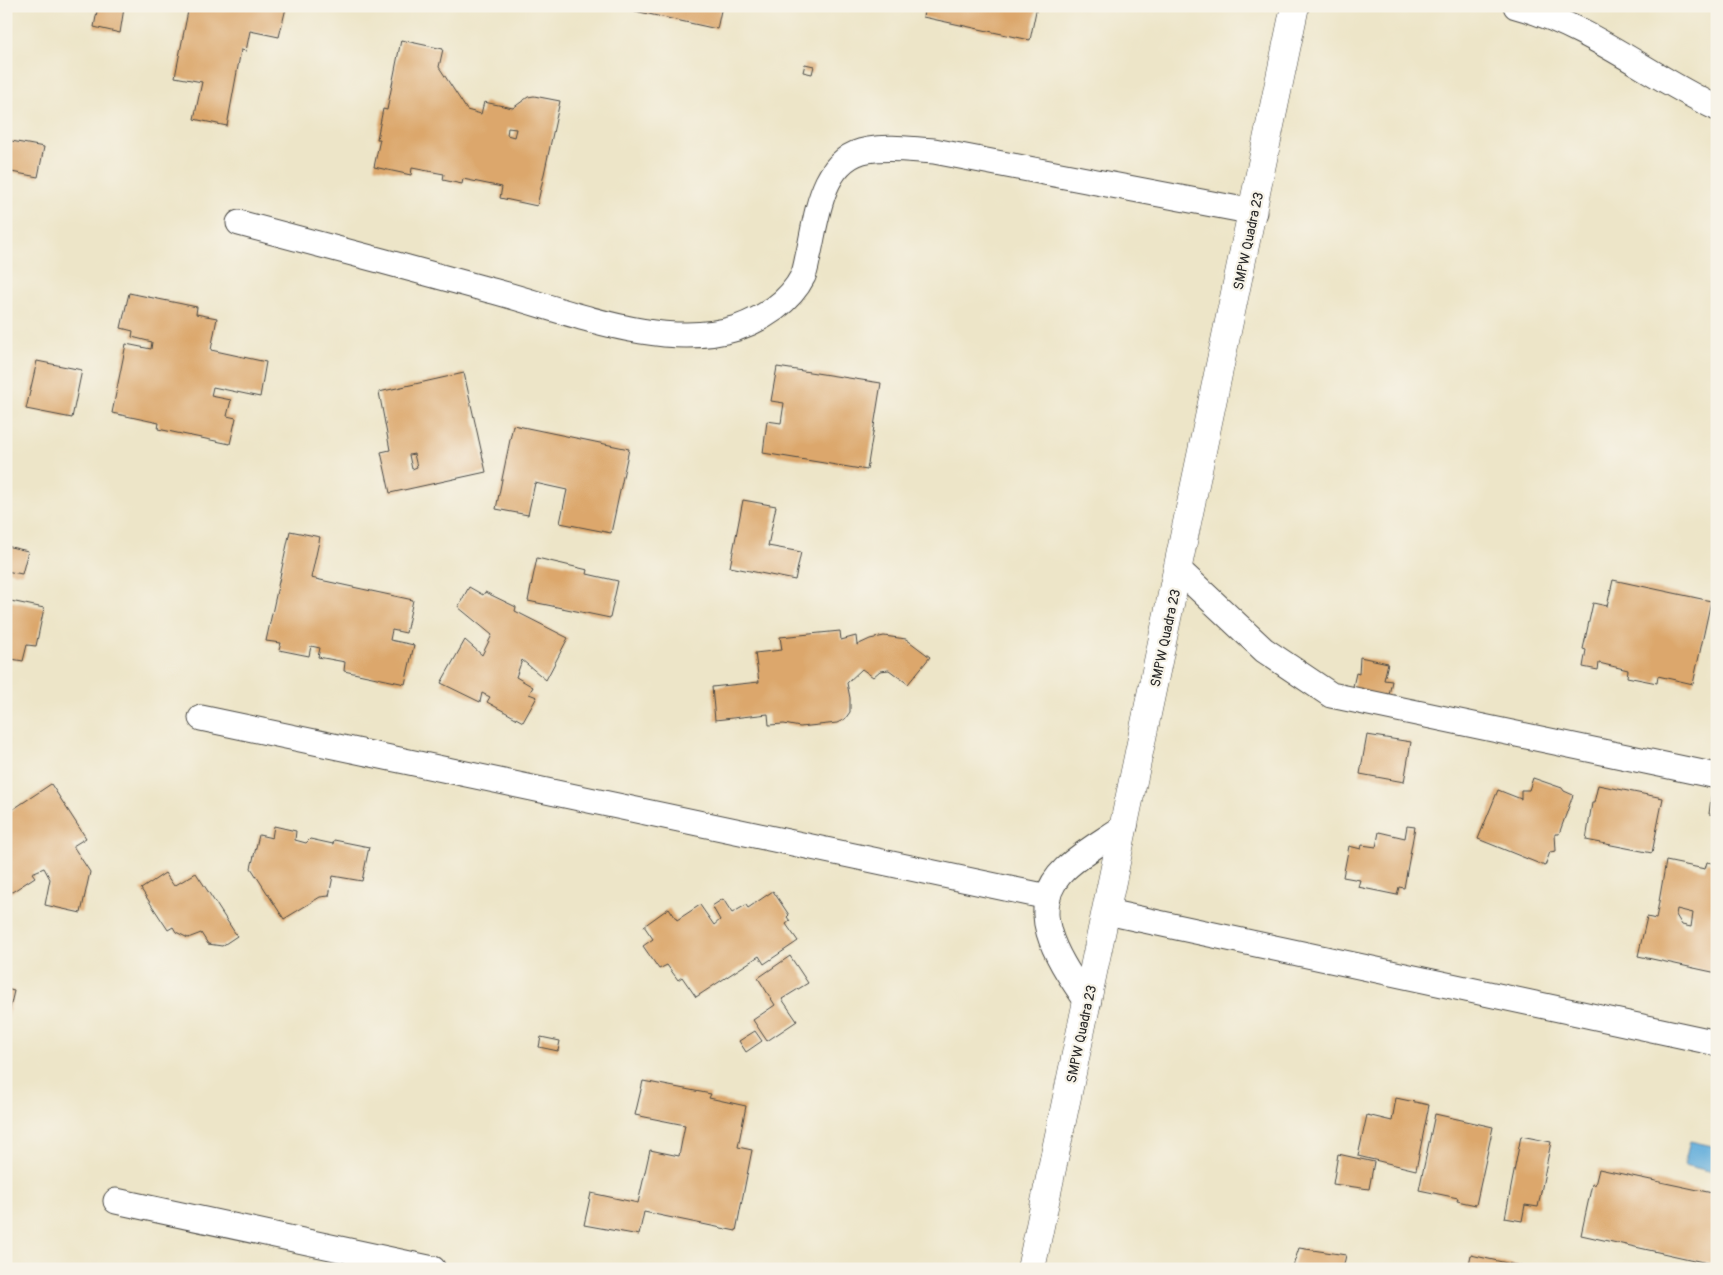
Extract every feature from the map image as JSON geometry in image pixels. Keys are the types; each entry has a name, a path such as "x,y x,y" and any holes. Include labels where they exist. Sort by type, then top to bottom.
{"street":[{"path":"1516,6 1561,21 1588,34 1717,108"},
{"name":"SMPW Quadra 23","path":"1031,1269 1297,7"},
{"path":"239,223 611,324 656,334 699,336 737,328 766,315 786,300 804,275 822,198 835,168 850,156 867,150 895,148 934,151 1254,212"},
{"path":"1179,570 1264,650 1331,695 1717,776"},
{"path":"201,718 1048,897"},
{"path":"1088,1003 1054,947 1047,926 1048,897 1064,870 1125,826"},
{"path":"1107,912 1717,1043"},
{"path":"116,1202 432,1269"}],"water":[{"path":"1690,1141 1717,1147 1717,1173 1684,1165"}],"building":[{"path":"98,6 127,6 124,8 120,33 94,27"},
{"path":"189,6 286,8 279,37 250,31 246,51 241,50 227,126 194,119 202,82 175,77"},
{"path":"612,6 722,6 717,29"},
{"path":"925,6 1037,6 1030,40 923,17"},
{"path":"401,40 443,49 439,67 467,110 481,114 484,102 513,108 528,97 534,96 560,101 537,206 500,198 502,187 463,179 462,184 443,180 444,174 412,168 411,175 374,167 380,139 377,139 383,109 387,110","holes":["508,128 516,129 514,137 507,135"]},
{"path":"805,64 814,66 812,74 803,72"},
{"path":"6,140 44,147 38,177 6,171"},
{"path":"129,293 197,307 196,314 217,318 211,350 266,362 260,397 213,387 211,396 231,400 227,416 236,418 230,444 158,429 159,423 112,413 126,344 151,349 152,342 132,337 133,331 121,328"},
{"path":"37,361 82,370 72,418 26,409"},
{"path":"777,367 881,383 867,470 763,453 767,421 781,423 784,403 771,401"},
{"path":"464,373 486,472 390,493 381,452 390,450 379,392","holes":["414,454 417,467 412,469 409,455"]},
{"path":"513,425 629,449 611,533 560,523 567,490 535,483 528,515 496,509"},
{"path":"743,500 776,506 768,546 801,552 795,580 730,567"},
{"path":"290,531 320,537 311,578 413,600 406,633 392,630 390,640 414,645 405,684 344,671 345,662 318,657 320,648 311,646 309,656 279,650 281,643 266,641"},
{"path":"6,546 28,551 22,574 6,571"},
{"path":"537,558 588,570 587,574 618,581 610,618 528,601"},
{"path":"1613,580 1711,601 1693,684 1658,676 1657,683 1627,677 1628,670 1599,663 1598,670 1583,667 1586,650 1583,649 1593,603 1607,606"},
{"path":"469,587 483,595 485,592 516,607 515,611 568,638 546,680 522,660 516,677 533,687 529,694 537,697 523,722 487,702 490,697 482,693 480,702 441,683 465,640 482,655 492,635 458,607"},
{"path":"6,600 44,608 36,646 27,645 23,661 6,658"},
{"path":"840,631 841,640 856,636 857,645 870,639 884,636 906,639 930,657 908,684 889,670 880,671 873,677 862,669 847,683 850,712 845,719 837,723 800,727 784,724 769,725 768,714 715,720 712,687 759,682 755,653 782,650 780,637"},
{"path":"1360,657 1388,663 1384,680 1392,681 1385,713 1348,709 1356,673 1359,674"},
{"path":"1367,735 1411,742 1404,782 1360,774"},
{"path":"1533,778 1562,788 1573,795 1559,834 1555,834 1556,851 1550,852 1545,866 1478,839 1498,790 1521,799 1521,790 1529,790"},
{"path":"51,784 86,838 73,846 90,872 81,913 45,905 50,879 44,868 32,873 35,877 9,894 6,891 6,814"},
{"path":"1598,785 1663,798 1652,853 1586,840 1592,803 1594,803"},
{"path":"1712,791 1717,792 1717,815 1709,814"},
{"path":"274,826 296,831 295,840 306,843 310,839 333,844 334,840 369,847 362,881 333,876 329,896 320,897 284,919 251,868 259,835 272,838"},
{"path":"1407,826 1415,827 1404,888 1399,887 1397,895 1358,887 1360,880 1343,877 1349,846 1361,849 1362,845 1376,847 1379,832 1405,838"},
{"path":"1666,861 1705,869 1707,862 1717,864 1717,973 1638,956 1647,917 1656,919","holes":["1677,909 1693,913 1691,927 1682,925 1676,915"]},
{"path":"165,873 174,886 196,873 237,936 222,946 208,944 201,933 188,938 176,932 173,927 168,930 141,889"},
{"path":"773,891 789,915 787,917 790,921 786,924 798,941 764,964 759,956 696,997 682,977 678,980 667,965 659,969 643,946 653,939 644,926 669,908 677,920 700,905 714,925 720,920 712,906 723,899 732,913 746,905 748,908"},
{"path":"790,956 808,983 782,999 797,1021 767,1041 753,1020 775,1005 758,978"},
{"path":"6,989 14,991 7,1021 6,1021"},
{"path":"755,1031 762,1041 746,1052 739,1041"},
{"path":"541,1037 560,1041 558,1051 539,1047"},
{"path":"643,1081 711,1094 709,1098 746,1106 738,1147 752,1150 736,1231 644,1212 639,1235 584,1225 591,1193 638,1203 650,1150 679,1156 685,1125 635,1115"},
{"path":"1396,1098 1429,1105 1416,1170 1358,1156 1367,1115 1392,1121"},
{"path":"1435,1114 1493,1127 1476,1205 1457,1201 1458,1198 1419,1190"},
{"path":"1521,1136 1551,1142 1538,1207 1525,1205 1522,1221 1505,1218"},
{"path":"1338,1154 1374,1162 1369,1189 1333,1184"},
{"path":"1599,1169 1717,1194 1717,1240 1712,1264 1581,1235 1592,1184 1595,1185"},
{"path":"1299,1248 1346,1255 1343,1269 1292,1269"},
{"path":"1471,1255 1529,1268 1529,1269 1468,1269"}]}
